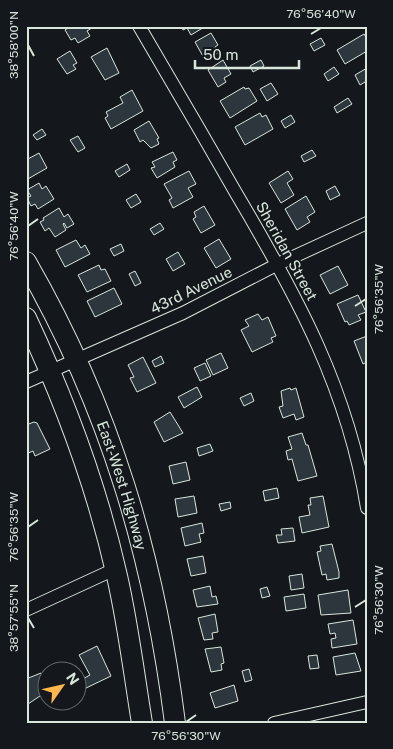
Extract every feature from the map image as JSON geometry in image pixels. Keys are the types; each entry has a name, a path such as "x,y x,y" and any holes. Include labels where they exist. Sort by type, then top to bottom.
{"main road":[{"name":"East-West Highway","path":"26,262 60,323 108,435 132,506 162,631 175,723"},
{"name":"East-West Highway","path":"26,318 50,372 92,483 115,569 127,626 142,723"}],"street":[{"name":"Sheridan Street","path":"139,26 278,264 296,299 340,396 358,458 367,508"},
{"name":"43rd Avenue","path":"26,382 231,290 278,264 367,222"},
{"path":"26,610 115,569"},
{"path":"274,723 367,702"}],"building":[{"path":"71,26 95,26 87,31 90,36 78,43 75,38 71,40 65,30"},
{"path":"181,26 206,26 191,35 187,28 183,30"},
{"path":"211,33 218,45 215,47 218,53 205,60 195,42"},
{"path":"364,34 367,39 367,51 345,64 337,50"},
{"path":"321,38 325,45 314,51 310,44"},
{"path":"107,48 119,73 105,80 91,57"},
{"path":"70,51 77,63 73,65 76,69 67,74 57,59"},
{"path":"223,60 231,74 224,78 226,82 218,87 208,70"},
{"path":"261,60 264,66 253,72 250,66"},
{"path":"334,67 339,74 328,81 324,74"},
{"path":"367,68 367,86 365,82 360,85 355,75"},
{"path":"271,83 278,94 267,101 260,89"},
{"path":"244,87 245,89 249,88 257,101 230,118 220,101"},
{"path":"132,90 143,111 111,129 105,118 108,116 106,112 123,103 120,97"},
{"path":"348,98 352,104 337,113 334,107"},
{"path":"260,113 262,117 266,115 273,129 245,145 235,127"},
{"path":"291,115 295,122 285,128 281,121"},
{"path":"149,121 159,138 157,139 159,144 151,148 143,140 140,142 134,130"},
{"path":"42,129 46,135 37,140 33,135"},
{"path":"78,136 85,148 78,152 70,140"},
{"path":"312,150 316,156 304,162 301,156"},
{"path":"173,152 177,160 173,162 175,167 157,178 151,168 155,167 152,162"},
{"path":"39,153 47,168 26,180 26,160"},
{"path":"127,164 130,170 119,177 115,171"},
{"path":"189,171 196,184 188,188 193,197 173,208 169,200 172,198 164,184"},
{"path":"288,171 293,179 287,183 294,195 281,203 269,183"},
{"path":"39,183 42,189 46,186 54,199 38,209 35,204 31,206 27,198 31,196 27,190"},
{"path":"335,186 340,195 330,200 326,191"},
{"path":"136,194 141,202 131,208 126,200"},
{"path":"306,196 315,212 307,217 310,222 297,230 285,209"},
{"path":"204,206 215,225 201,233 193,219 196,217 194,212"},
{"path":"59,208 64,217 68,214 74,224 67,228 64,223 66,230 55,237 49,228 45,231 40,222"},
{"path":"160,223 164,229 154,235 150,229"},
{"path":"219,239 231,259 216,268 204,248"},
{"path":"76,240 81,248 85,245 90,254 65,267 56,250"},
{"path":"121,244 124,251 114,256 110,249"},
{"path":"178,252 185,264 173,271 166,259"},
{"path":"99,265 101,270 105,269 111,281 87,292 78,275"},
{"path":"338,266 348,285 330,294 320,275"},
{"path":"135,271 141,283 135,286 129,274"},
{"path":"114,288 122,304 95,317 87,301"},
{"path":"358,295 366,312 358,315 361,320 349,325 347,321 345,322 337,304"},
{"path":"258,314 262,320 268,317 276,336 271,338 273,342 252,352 241,330 249,326 245,320"},
{"path":"367,336 367,362 363,364 354,341"},
{"path":"221,353 228,368 213,375 206,360"},
{"path":"161,356 164,363 155,367 152,361"},
{"path":"143,357 156,383 137,392 130,378 134,377 128,365"},
{"path":"205,363 211,376 200,381 194,368"},
{"path":"197,387 202,397 184,408 178,397"},
{"path":"290,388 291,390 296,388 304,417 296,420 294,414 283,418 279,407 283,406 281,391"},
{"path":"251,393 254,401 244,406 240,398"},
{"path":"170,412 183,433 164,442 154,422"},
{"path":"34,422 37,423 50,449 35,456 33,451 26,454 26,425"},
{"path":"302,433 306,445 308,445 317,476 298,481 292,459 288,460 286,451 292,449 288,437"},
{"path":"210,444 213,451 199,456 197,448"},
{"path":"186,462 190,480 173,484 169,466"},
{"path":"277,488 279,498 265,501 263,491"},
{"path":"194,496 197,513 178,517 175,499"},
{"path":"323,496 329,527 302,533 299,517 310,515 308,505 311,505 310,498"},
{"path":"230,502 231,508 221,511 219,504"},
{"path":"202,523 204,533 199,534 201,542 185,546 181,528"},
{"path":"293,528 295,541 278,543 276,535 282,535 281,529"},
{"path":"332,544 339,578 327,580 326,574 322,575 317,552 321,551 320,546"},
{"path":"203,556 206,573 191,576 187,559"},
{"path":"302,574 304,588 291,590 289,576"},
{"path":"210,586 212,597 216,596 218,604 197,607 193,590"},
{"path":"267,587 270,596 262,598 260,589"},
{"path":"348,590 351,613 321,615 318,595"},
{"path":"304,594 306,608 286,611 284,597"},
{"path":"215,614 218,632 212,633 213,639 204,640 198,618"},
{"path":"353,620 357,644 332,648 331,639 336,638 335,633 330,634 328,624"},
{"path":"97,646 111,676 88,687 88,676 90,675 88,662 83,662 79,655"},
{"path":"221,647 224,663 221,664 222,670 211,672 205,649"},
{"path":"355,653 361,671 336,675 333,657"},
{"path":"317,655 319,668 310,669 308,656"},
{"path":"249,669 252,680 245,682 242,671"},
{"path":"38,674 38,697 28,704 26,699 26,679"},
{"path":"234,685 238,701 215,708 210,693"}]}
